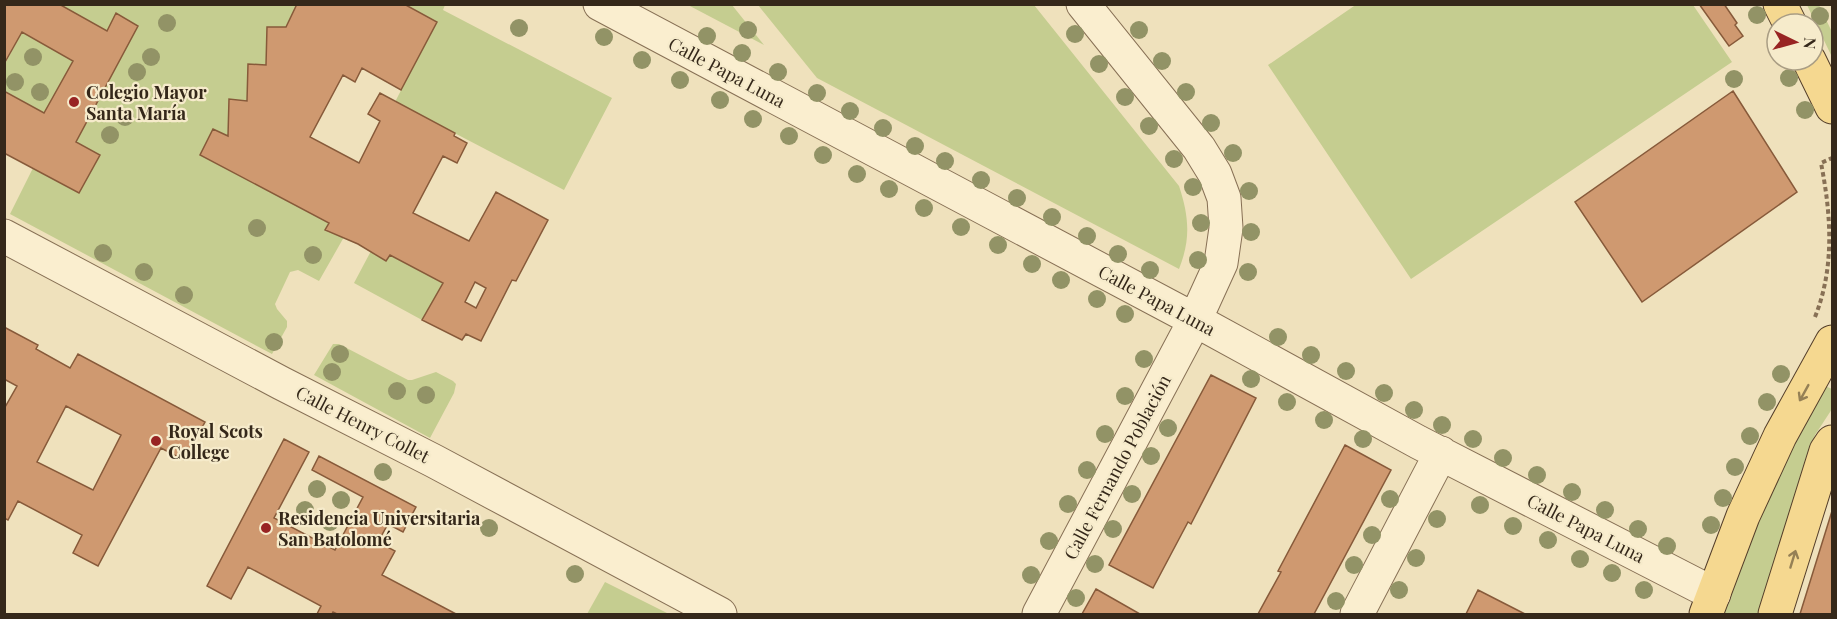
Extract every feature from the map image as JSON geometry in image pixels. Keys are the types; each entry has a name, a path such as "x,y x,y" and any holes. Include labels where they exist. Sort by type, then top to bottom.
{"main road":[{"path":"1815,72 1833,107"},
{"path":"1710,604 1743,516 1780,436 1833,342"},
{"path":"1775,615 1826,451 1833,442"}],"street":[{"name":"Calle Papa Luna","path":"600,4 1195,320 1441,453 1710,604"},
{"name":"Calle Fernando Población","path":"1039,615 1195,320 1221,263 1226,228 1224,198 1215,174 1198,148 1083,4"},
{"name":"Calle Henry Collet","path":"4,236 281,383 434,461 720,615"},
{"path":"1357,615 1441,453"}],"green space":[{"path":"404,4 445,5 443,10 612,98 564,190 395,102 436,22"},
{"path":"1357,4 1693,5 1732,62 1411,279 1268,65"},
{"path":"59,5 297,5 286,27 267,27 266,65 248,64 247,101 229,100 228,136 213,129 200,155 329,223 325,230 344,237 319,281 298,270 290,272 275,304 287,321 287,327 272,354 10,214 33,168 79,193 100,155 76,142 138,26 116,13 107,31"},
{"path":"688,5 732,5 764,45"},
{"path":"758,5 1034,5 1179,186 1187,218 1187,237 1179,269 817,78"},
{"path":"1807,5 1819,5 1822,12 1810,12"},
{"path":"1825,17 1832,32 1832,57 1825,42"},
{"path":"22,32 73,61 44,113 5,91 5,64"},
{"path":"371,251 386,261 390,255 443,283 422,320 354,283"},
{"path":"333,344 339,344 408,380 436,372 453,381 456,384 454,393 430,438 314,375"},
{"path":"1823,385 1832,389 1832,409 1815,435 1758,614 1723,614 1753,532 1787,453"},
{"path":"605,582 669,614 587,614"}],"building":[{"name":"Colegio Mayor Santa María","path":"4,4 59,4 107,31 116,13 138,26 76,142 100,155 79,193 4,153 4,91 44,113 73,61 22,32 4,64"},
{"path":"297,4 404,4 437,22 401,90 362,68 355,82 343,75 310,137 359,163 380,121 368,114 380,93 455,133 454,136 467,143 457,163 443,156 413,213 469,241 496,192 548,220 516,281 512,280 481,341 466,334 462,340 422,320 443,283 390,255 386,261 358,244 325,230 329,223 200,155 213,129 228,136 229,99 247,101 248,64 266,65 267,27 286,27","holes":["475,282 486,288 476,308 465,302"]},
{"path":"1699,4 1724,4 1743,36 1729,46"},
{"path":"1733,91 1797,192 1642,302 1575,202"},
{"name":"Royal Scots College","path":"4,327 38,345 36,349 70,368 78,354 205,422 184,460 161,448 98,566 73,553 82,535 18,501 8,520 4,518 4,409 17,386 4,379","holes":["66,406 121,435 93,490 37,462"]},
{"path":"1211,375 1256,398 1191,524 1188,522 1153,588 1109,565"},
{"name":"Residencia Universitaria San Batolomé","path":"284,439 309,452 274,518 335,550 363,497 312,470 319,456 416,507 403,532 388,524 378,542 395,551 382,575 456,614 337,614 333,612 332,614 317,614 321,606 248,567 231,599 207,586"},
{"path":"1345,445 1391,470 1314,614 1258,614 1281,572 1278,571"},
{"path":"1832,511 1832,614 1800,614"},
{"path":"1096,589 1140,614 1082,614"},
{"path":"1478,590 1525,614 1466,614"}],"place":[{"name":"Colegio Mayor Santa María","path":"74,102"},
{"name":"Royal Scots College","path":"156,441"},
{"name":"Residencia Universitaria San Batolomé","path":"266,528"}]}
